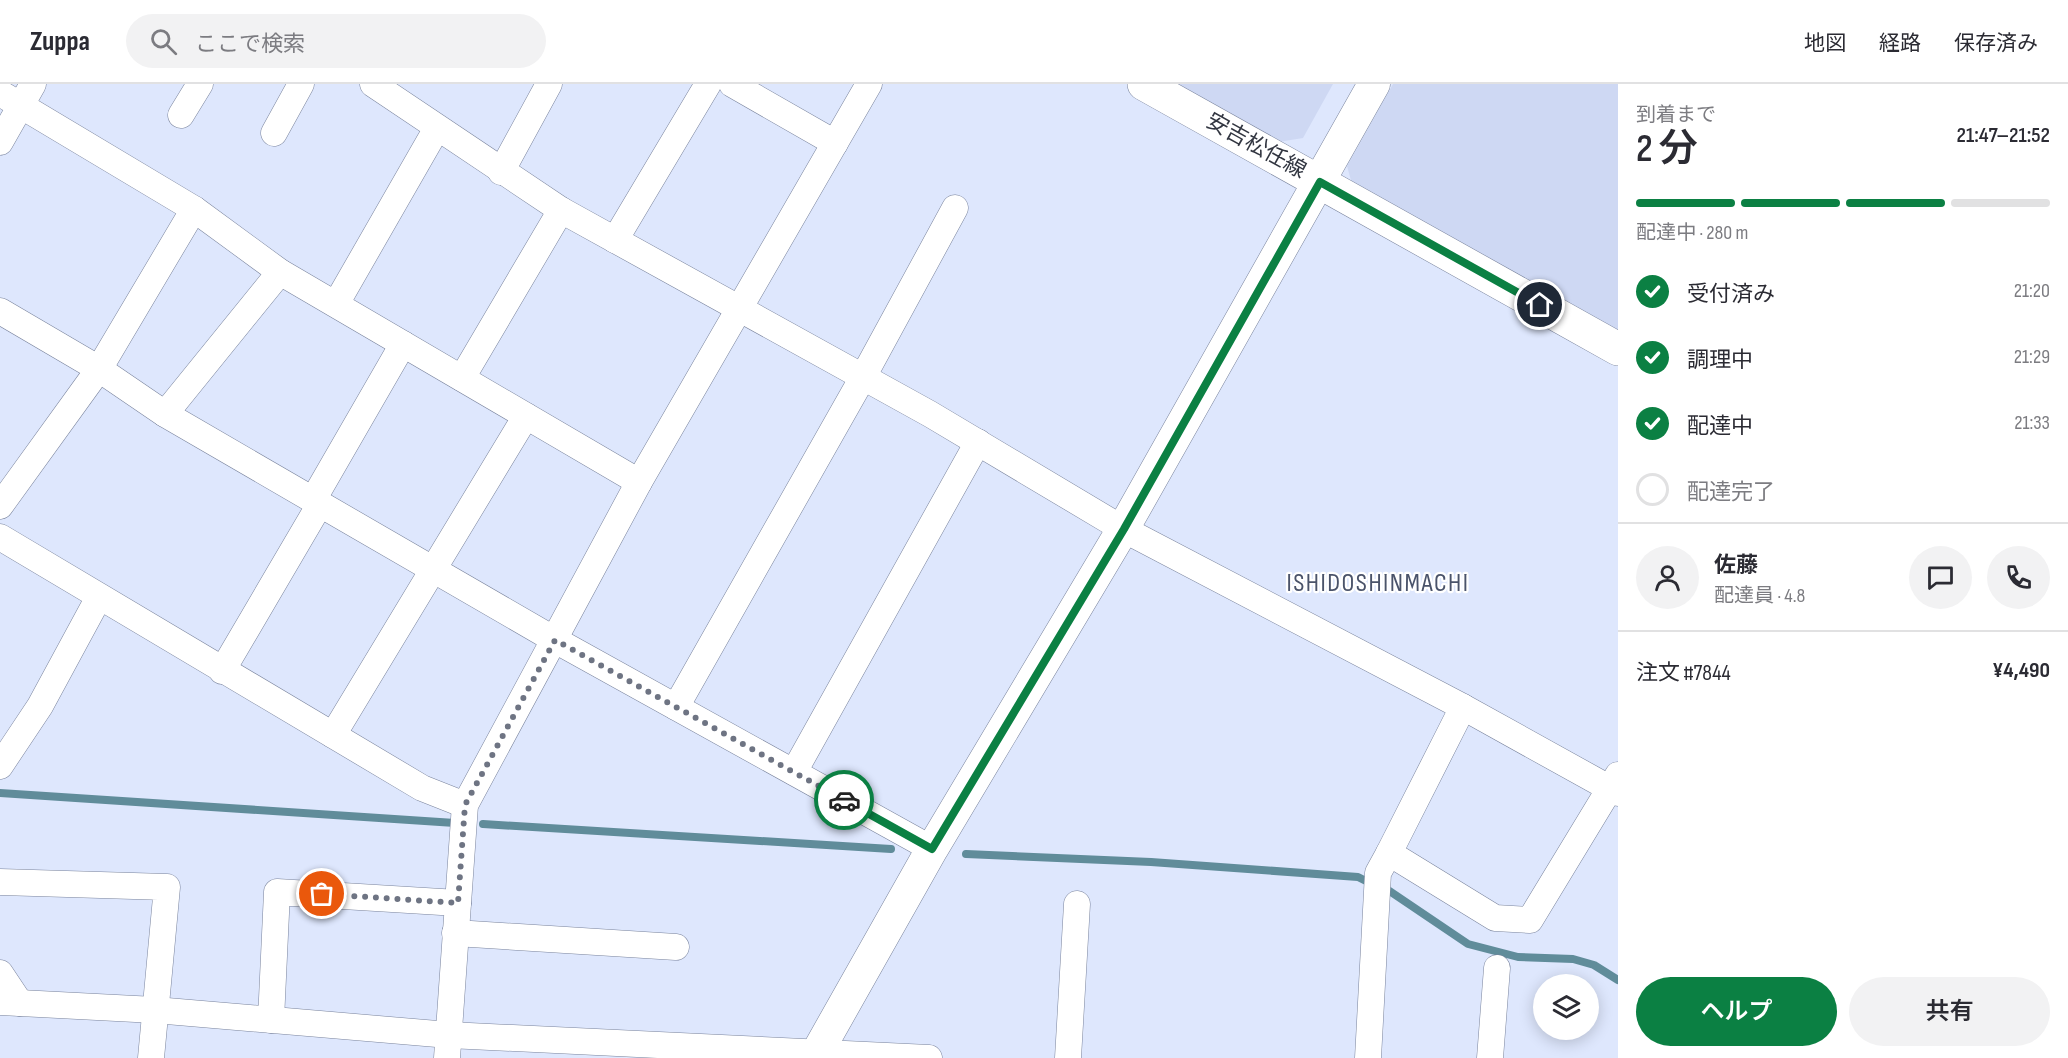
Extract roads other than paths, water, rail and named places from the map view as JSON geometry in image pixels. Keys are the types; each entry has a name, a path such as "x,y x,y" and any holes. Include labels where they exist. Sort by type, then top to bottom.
{"main road":[{"name":"安吉松任線","path":"1144,84 1618,349"}],"street":[{"path":"181,116 200,84"},
{"path":"274,134 301,84"},
{"path":"373,84 501,172 561,210 978,442 1124,529 1615,786 1530,920 1495,918 1389,852"},
{"path":"501,172 549,84"},
{"path":"615,240 708,84"},
{"path":"732,84 836,143"},
{"path":"448,1046 465,805 639,482 869,84"},
{"path":"815,1056 932,849 1124,529 1374,84"},
{"path":"0,142 18,94 194,209 280,272 639,482"},
{"path":"336,304 437,128"},
{"path":"676,707 863,377 955,208"},
{"path":"0,506 99,369 194,209"},
{"path":"462,378 561,210"},
{"path":"165,414 280,272"},
{"path":"0,311 99,369 165,414 555,640 932,849"},
{"path":"222,671 403,344"},
{"path":"333,735 435,570 526,416"},
{"path":"794,772 978,442"},
{"path":"0,537 422,788 465,805"},
{"path":"0,766 40,706 99,597"},
{"path":"1368,1058 1378,873 1463,707"},
{"path":"0,882 167,887 151,1058"},
{"path":"271,1020 277,892 458,903"},
{"path":"1068,1058 1077,904"},
{"path":"455,933 676,947"},
{"path":"1490,1058 1497,968"},
{"path":"0,973 10,1003 155,1010 271,1020 448,1046 929,1058"}],"waterway":[{"path":"0,793 455,823"},
{"path":"483,824 891,849"},
{"path":"966,854 1151,862 1358,877 1370,883"},
{"path":"1388,890 1468,944 1518,957 1573,959 1594,965 1618,980"}],"district":[{"name":"ISHIDOSHINMACHI","path":"1378,583"}]}
